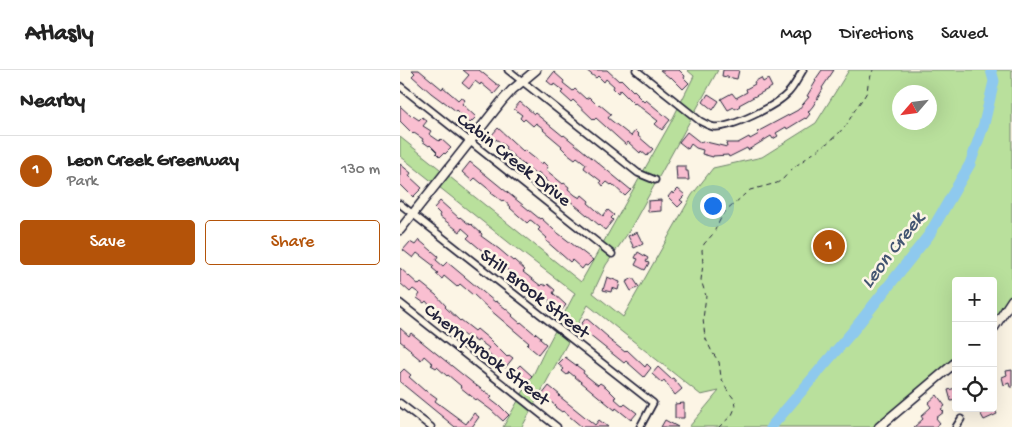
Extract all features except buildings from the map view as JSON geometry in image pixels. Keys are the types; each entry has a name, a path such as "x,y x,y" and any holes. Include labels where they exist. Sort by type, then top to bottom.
{"street":[{"path":"508,70 638,173 655,180"},
{"path":"400,230 502,101 536,70"},
{"path":"636,70 700,121 715,127 732,125 782,98 789,92 803,70"},
{"name":"Cabin Creek Drive","path":"400,86 612,254"},
{"name":"Still Brook Street","path":"400,204 653,403 640,427"},
{"path":"997,323 1012,300"},
{"name":"Cherrybrook Street","path":"400,303 557,427"},
{"path":"879,427 952,365"},
{"path":"400,402 431,427"},
{"path":"956,427 962,419"}],"path":[{"path":"719,427 732,415 736,406 735,400 727,390 721,377 719,362 705,337 703,319 706,296 701,280 704,244 718,226 723,214 745,194 750,190 782,180 793,168 838,134 847,124 867,92 872,70"}],"green space":[{"path":"687,70 718,70 628,233 606,265 593,293 623,317 692,195 713,168 762,157 816,123 849,70 1012,70 1012,293 997,315 997,277 952,277 952,360 874,427 689,427 719,391 701,395 588,305 522,427 503,427 534,373 575,293 400,156 400,137 581,282 670,124 694,76"}],"waterway":[{"name":"Leon Creek","path":"771,427 852,332 929,235 970,164 984,124 994,81 991,70"}],"place":[{"name":"Leon Creek Greenway","path":"829,246"}]}
